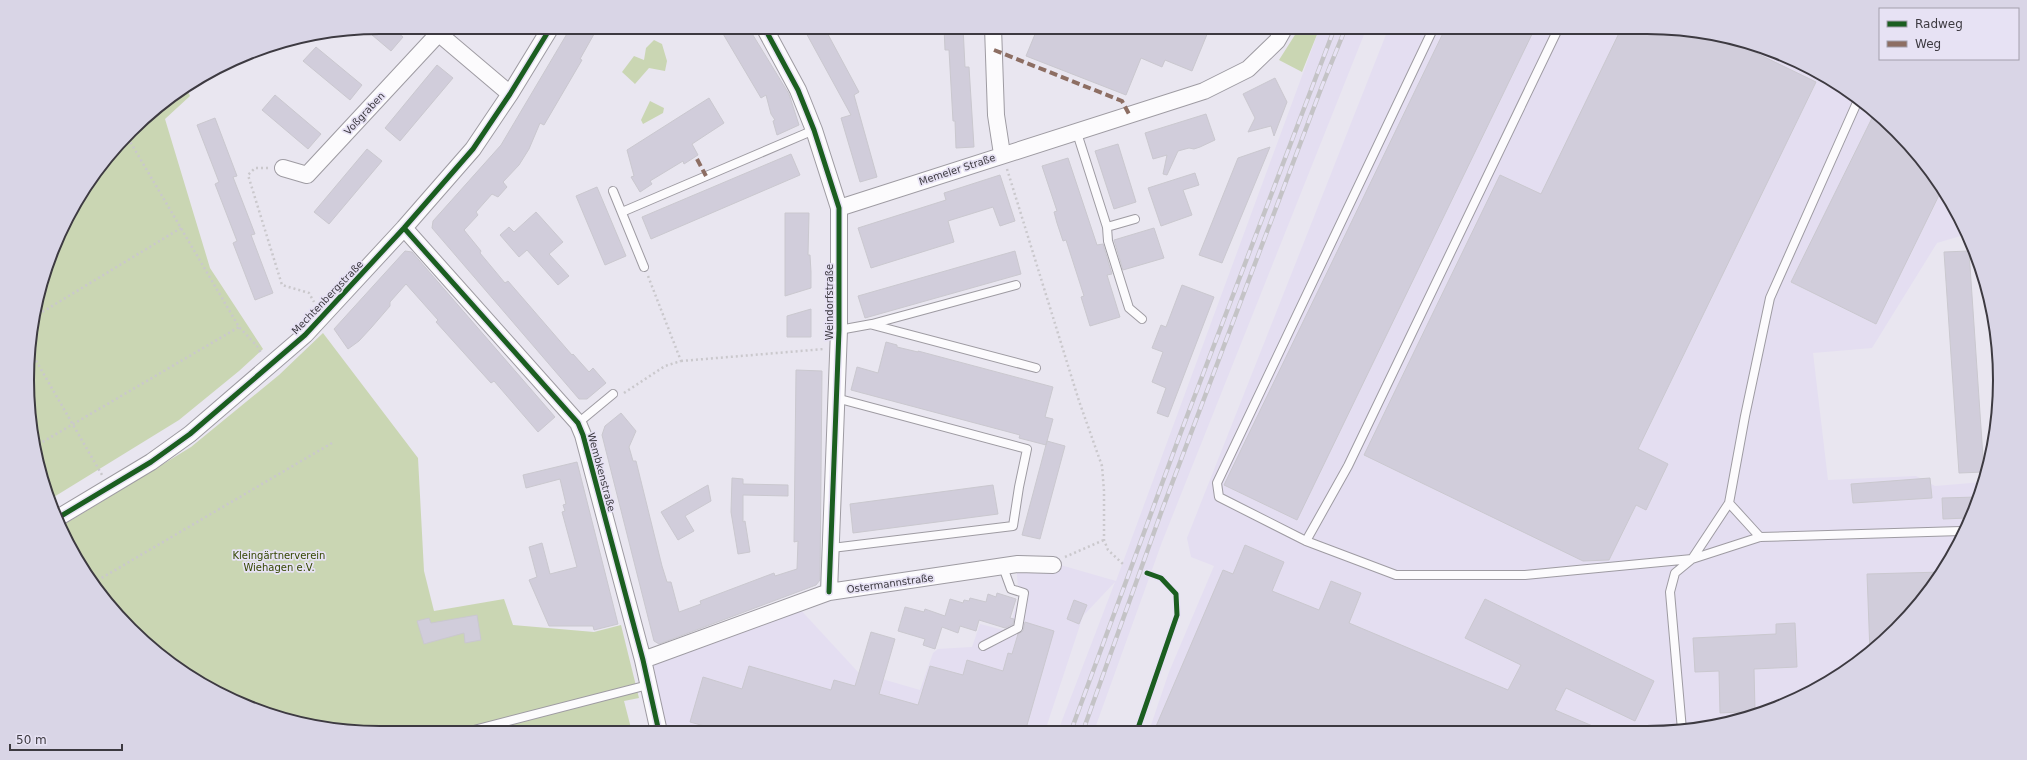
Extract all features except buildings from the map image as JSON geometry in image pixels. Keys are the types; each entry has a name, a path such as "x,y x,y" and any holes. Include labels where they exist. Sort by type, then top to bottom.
{"street":[{"name":"Voßgraben","path":"283,168 307,175 431,34"},
{"path":"440,34 510,94"},
{"name":"Mechtenbergstraße","path":"62,516 109,487 190,434 268,368 323,317 473,149 510,94 547,34"},
{"name":"Weindorfstraße","path":"768,34 798,90 814,130 839,208 839,330 832,548 829,592"},
{"path":"993,34 996,115 1002,154"},
{"name":"Memeler Straße","path":"839,208 1002,154 1077,133 1204,91 1248,69 1277,40 1281,34"},
{"name":"Wembkenstraße","path":"404,228 578,423 583,435 643,660 657,726"},
{"name":"Ostermannstraße","path":"643,660 829,592 1018,564 1053,565"}],"lane":[{"path":"1431,34 1217,484 1219,497 1306,541 1396,575 1525,575 1692,559 1760,537 1958,531"},
{"path":"1306,541 1348,466 1556,34"},
{"path":"1681,724 1670,592 1675,573 1692,559 1729,503 1745,416 1770,298 1856,104"},
{"path":"622,212 814,130"},
{"path":"1077,133 1107,227 1108,241 1129,308 1142,319"},
{"path":"613,191 644,267"},
{"path":"1107,227 1135,219"},
{"path":"839,330 872,324 1016,285"},
{"path":"872,324 1036,368"},
{"path":"578,423 613,394"},
{"path":"832,548 1013,526 1027,449 836,398"},
{"path":"1729,503 1760,537"},
{"path":"983,646 1018,628 1024,593 1011,589 1003,567"},
{"path":"489,726 648,685"}],"path":[{"path":"130,141 239,328 257,346 268,368"},
{"path":"1002,154 1079,400 1102,466 1104,491 1104,540 1108,550 1123,564"},
{"path":"283,168 255,168 248,175 282,285 309,293 323,317"},
{"path":"41,313 181,228"},
{"path":"644,267 681,361"},
{"path":"40,443 239,328"},
{"path":"613,394 623,394 665,366 681,361 838,348"},
{"path":"35,359 109,487"},
{"path":"98,580 332,443"},
{"path":"1053,565 1068,555 1104,540"}],"shaded area":[{"path":"1317,34 1364,34 1162,542 1096,726 1060,726 1115,582 1083,616 1047,726 661,726 648,661 798,607 858,672 920,690 933,653 938,649 972,647 980,624 1004,630 1010,625 1019,597 1016,566 1057,564 1116,581"},
{"path":"1386,34 1670,35 1715,41 1758,52 1779,60 1820,80 1858,105 1892,135 1922,169 1947,207 1961,236 1937,243 1872,348 1813,353 1828,480 1916,476 1935,486 1977,482 1967,512 1947,553 1935,572 1922,591 1892,625 1858,655 1839,668 1820,680 1779,700 1758,708 1715,719 1692,723 1647,726 1151,726 1169,672 1214,566 1191,557 1187,538"}],"green space":[{"path":"1296,34 1317,34 1302,72 1279,60"},
{"path":"654,40 662,44 667,61 665,71 649,68 635,84 622,72 634,56 644,60 646,48"},
{"path":"188,92 190,96 165,119 210,268 263,349 239,371 179,420 54,497 46,470 37,425 34,380 37,335 52,269 60,248 80,207 105,169 135,135 169,105"},
{"path":"650,101 664,108 663,113 643,124 641,120"},
{"name":"Kleingärtnerverein Wiehagen e.V.","path":"323,333 418,458 424,571 434,611 504,599 513,625 594,632 621,625 639,698 624,701 630,726 380,726 335,723 312,719 269,708 248,700 207,680 169,655 135,625 105,591 80,553 66,524 191,447 279,375"}],"railway":[{"path":"1073,726 1181,432 1332,34"},
{"path":"1085,726 1162,510 1322,86 1343,34"}],"marked path":[{"path":"994,50 1122,101 1130,116"},
{"path":"697,159 706,176"}],"cycle path":[{"path":"62,516 151,462 190,434 305,335 404,228 473,149 510,94 547,34"},
{"path":"768,34 798,90 814,130 839,208 839,330 829,592"},
{"path":"404,228 578,423 583,435 643,660 658,726"},
{"path":"1139,726 1177,615 1176,594 1161,578 1147,573"}]}
